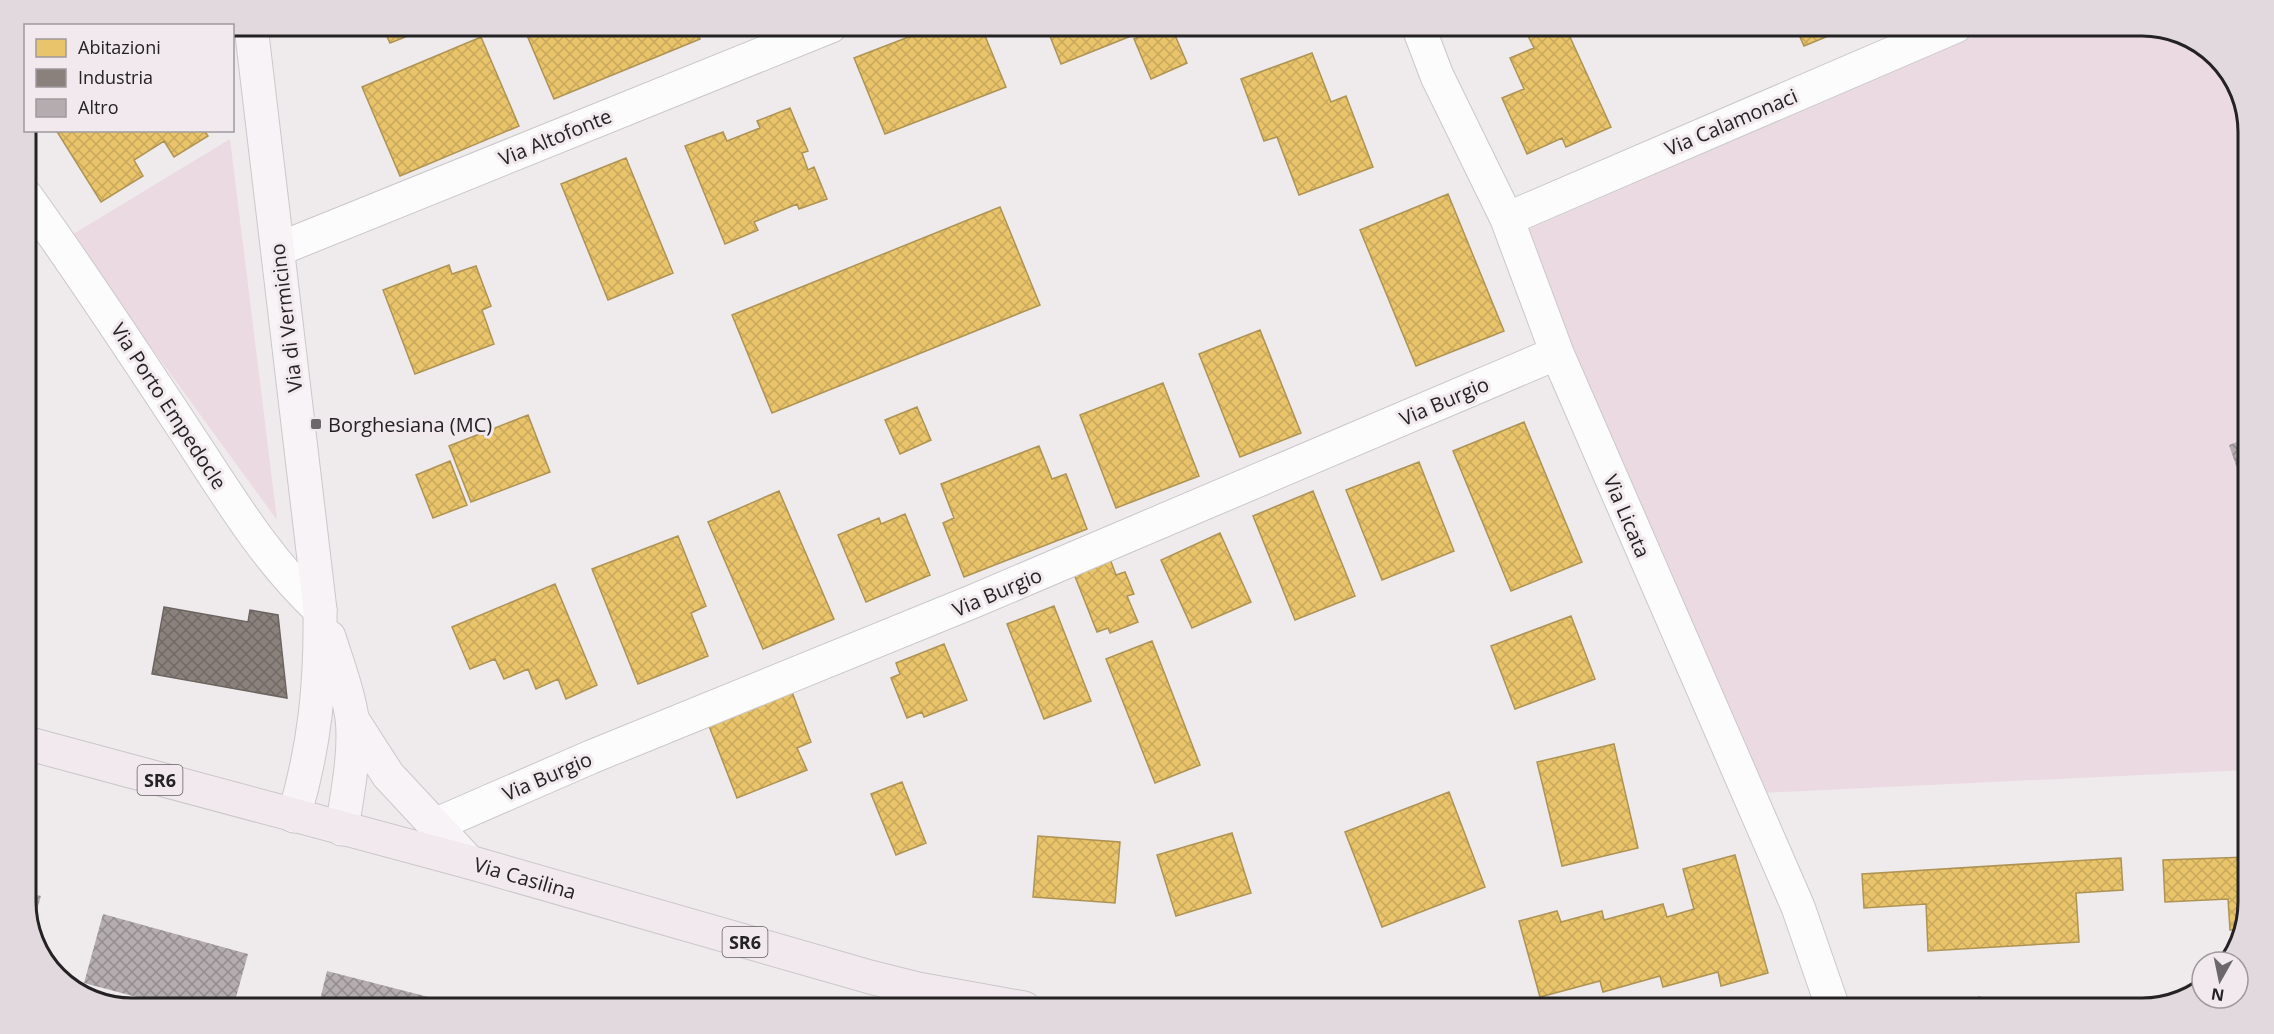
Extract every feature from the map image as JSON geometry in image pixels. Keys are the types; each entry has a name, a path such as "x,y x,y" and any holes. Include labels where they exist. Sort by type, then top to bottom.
{"main road":[{"name":"Via di Vermicino","path":"252,36 320,610 319,694 307,772 294,816"},
{"name":"Via di Vermicino","path":"320,610 344,685 352,719 349,784 342,829"},
{"name":"Via di Vermicino","path":"352,719 388,775 469,862"},
{"name":"Via Casilina","path":"36,746 469,862 893,983 972,998"}],"street":[{"name":"Via Altofonte","path":"279,249 806,36"},
{"name":"Via Licata","path":"1422,36 1437,76 1507,219 1557,353 1798,907 1830,998"},
{"name":"Via Calamonaci","path":"1507,219 1933,36"},
{"name":"Via Porto Empedocle","path":"36,210 87,281 255,537 289,579 320,610"},
{"name":"Via Burgio","path":"435,825 591,757 974,602 1557,353"}],"shaded area":[{"path":"1976,36 2142,36 2179,43 2200,56 2218,74 2231,95 2238,126 2238,770 1761,793 1526,240 1529,229"},
{"path":"230,139 277,520 70,236"}],"building: Abitazioni":[{"path":"387,36 408,36 390,43"},
{"path":"527,36 699,36 700,39 554,99"},
{"path":"911,36 985,36 1006,87 885,134 854,58"},
{"path":"1050,36 1131,36 1061,64"},
{"path":"1142,36 1175,36 1187,63 1151,79 1134,39"},
{"path":"1528,36 1570,36 1611,127 1566,147 1562,138 1527,154 1502,98 1524,89 1510,58 1534,48"},
{"path":"1800,36 1828,36 1804,46"},
{"path":"481,37 519,126 400,176 362,87"},
{"path":"1312,53 1331,102 1346,96 1373,167 1299,195 1277,137 1264,141 1241,79"},
{"path":"790,108 808,151 802,153 808,170 814,167 827,199 799,209 797,204 754,222 758,230 725,244 685,146 723,132 727,141 760,128 757,121"},
{"path":"57,132 205,132 208,136 174,157 164,141 134,160 143,176 101,202"},
{"path":"626,158 673,273 608,300 561,184"},
{"path":"1448,194 1504,331 1416,366 1360,230"},
{"path":"1000,207 1040,305 772,413 732,315"},
{"path":"449,265 452,274 476,266 491,306 482,310 494,344 415,374 383,290"},
{"path":"1260,330 1301,433 1240,457 1199,354"},
{"path":"1163,383 1199,476 1116,508 1080,415"},
{"path":"917,407 931,440 900,454 885,420"},
{"path":"528,415 550,472 471,502 449,446"},
{"path":"1524,422 1582,562 1511,591 1453,451"},
{"path":"1039,446 1052,479 1066,474 1087,529 964,577 943,523 954,518 941,484"},
{"path":"450,461 467,505 433,518 416,475"},
{"path":"1419,462 1454,551 1382,580 1346,490"},
{"path":"779,491 834,619 763,649 708,522"},
{"path":"1313,491 1355,596 1295,620 1253,516"},
{"path":"905,514 930,575 866,602 838,535 879,518 881,524"},
{"path":"1220,533 1251,602 1192,628 1161,560"},
{"path":"678,536 706,606 691,613 708,656 638,684 592,569"},
{"path":"1110,559 1116,575 1125,572 1134,594 1127,596 1138,622 1110,633 1108,628 1097,632 1074,574"},
{"path":"555,584 597,685 566,699 558,679 536,689 528,669 504,679 495,659 470,669 452,627"},
{"path":"1054,606 1091,701 1044,719 1007,624"},
{"path":"1571,616 1595,679 1515,709 1491,646"},
{"path":"1152,641 1200,765 1155,783 1106,659"},
{"path":"944,644 967,700 924,717 922,712 907,718 891,678 900,674 896,663"},
{"path":"792,692 811,742 797,748 807,770 737,798 709,726"},
{"path":"1614,744 1638,848 1562,866 1537,762"},
{"path":"902,782 926,843 896,855 871,794"},
{"path":"1449,792 1485,887 1382,927 1345,832"},
{"path":"1232,833 1251,893 1176,916 1157,855"},
{"path":"1038,836 1120,842 1115,903 1033,897"},
{"path":"1735,855 1768,973 1721,986 1718,972 1663,987 1660,976 1603,992 1600,981 1540,997 1519,921 1557,911 1561,922 1602,911 1604,920 1663,904 1667,917 1694,909 1683,869"},
{"path":"2238,857 2238,902 2234,930 2230,930 2228,899 2165,902 2163,860"},
{"path":"2121,858 2123,890 2076,893 2079,942 1928,951 1926,904 1864,908 1862,874"}],"building: Industria":[{"path":"164,607 248,622 250,610 278,615 287,698 152,674"}],"building: Altro":[{"path":"2238,442 2238,471 2229,445"},
{"path":"36,895 41,896 37,911"},
{"path":"103,914 248,954 236,998 140,998 84,983"},
{"path":"327,971 433,998 320,998"}],"place":[{"name":"Borghesiana (MC)","path":"316,424"}]}
